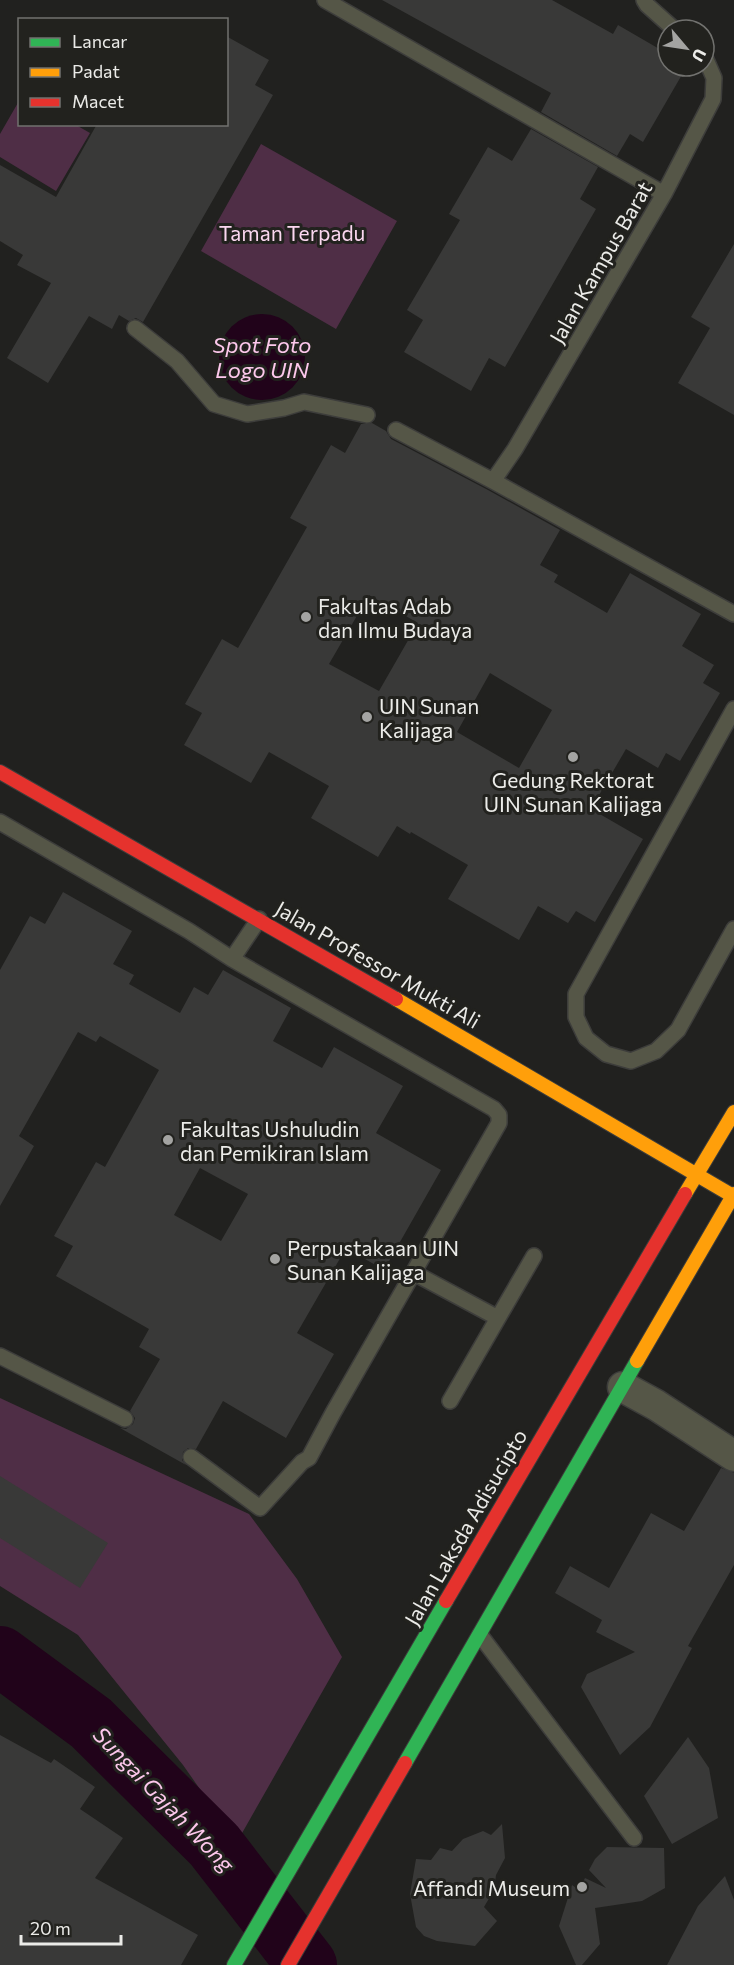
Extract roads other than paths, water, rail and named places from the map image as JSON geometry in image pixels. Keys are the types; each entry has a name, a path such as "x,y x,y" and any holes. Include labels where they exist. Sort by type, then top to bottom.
{"main road":[{"name":"Jalan Professor Mukti Ali","path":"0,772 259,919 734,1195"},
{"name":"Jalan Laksda Adisucipto","path":"234,1965 734,1112"},
{"path":"288,1965 734,1195"}],"street":[{"path":"623,1387 656,1405 734,1456"}],"lane":[{"path":"325,0 664,194"},
{"path":"644,0 662,18"},
{"name":"Jalan Kampus Barat","path":"493,481 515,449 664,194 713,99 714,78"},
{"path":"135,328 177,361 214,404 247,414 304,402 367,415"},
{"path":"396,430 734,614"},
{"path":"734,709 576,994 576,1017 586,1038 606,1054 631,1061 656,1051 678,1030 734,929"},
{"path":"2,829 189,932 232,959 494,1108 500,1115 499,1123 309,1458 302,1462 260,1508 191,1457"},
{"path":"232,959 259,919"},
{"path":"450,1401 534,1256"},
{"path":"414,1273 498,1318"},
{"path":"0,1356 125,1419"},
{"path":"480,1635 634,1838"}],"water":[{"name":"Spot Foto Logo UIN","path":"262,314 286,321 298,333 305,357 298,381 286,393 262,400 238,393 226,381 219,357 226,333 238,321"}],"waterway":[{"name":"Sungai Gajah Wong","path":"0,1656 91,1723 214,1845 307,1965"}],"place":[{"name":"Fakultas Adab dan Ilmu Budaya","path":"306,617"},
{"name":"UIN Sunan Kalijaga","path":"367,717"},
{"name":"Gedung Rektorat UIN Sunan Kalijaga","path":"573,757"},
{"name":"Fakultas Ushuludin dan Pemikiran Islam","path":"168,1140"},
{"name":"Perpustakaan UIN Sunan Kalijaga","path":"275,1259"},
{"name":"Affandi Museum","path":"582,1887"}],"park label":[{"name":"Taman Terpadu","path":"292,232"}]}
